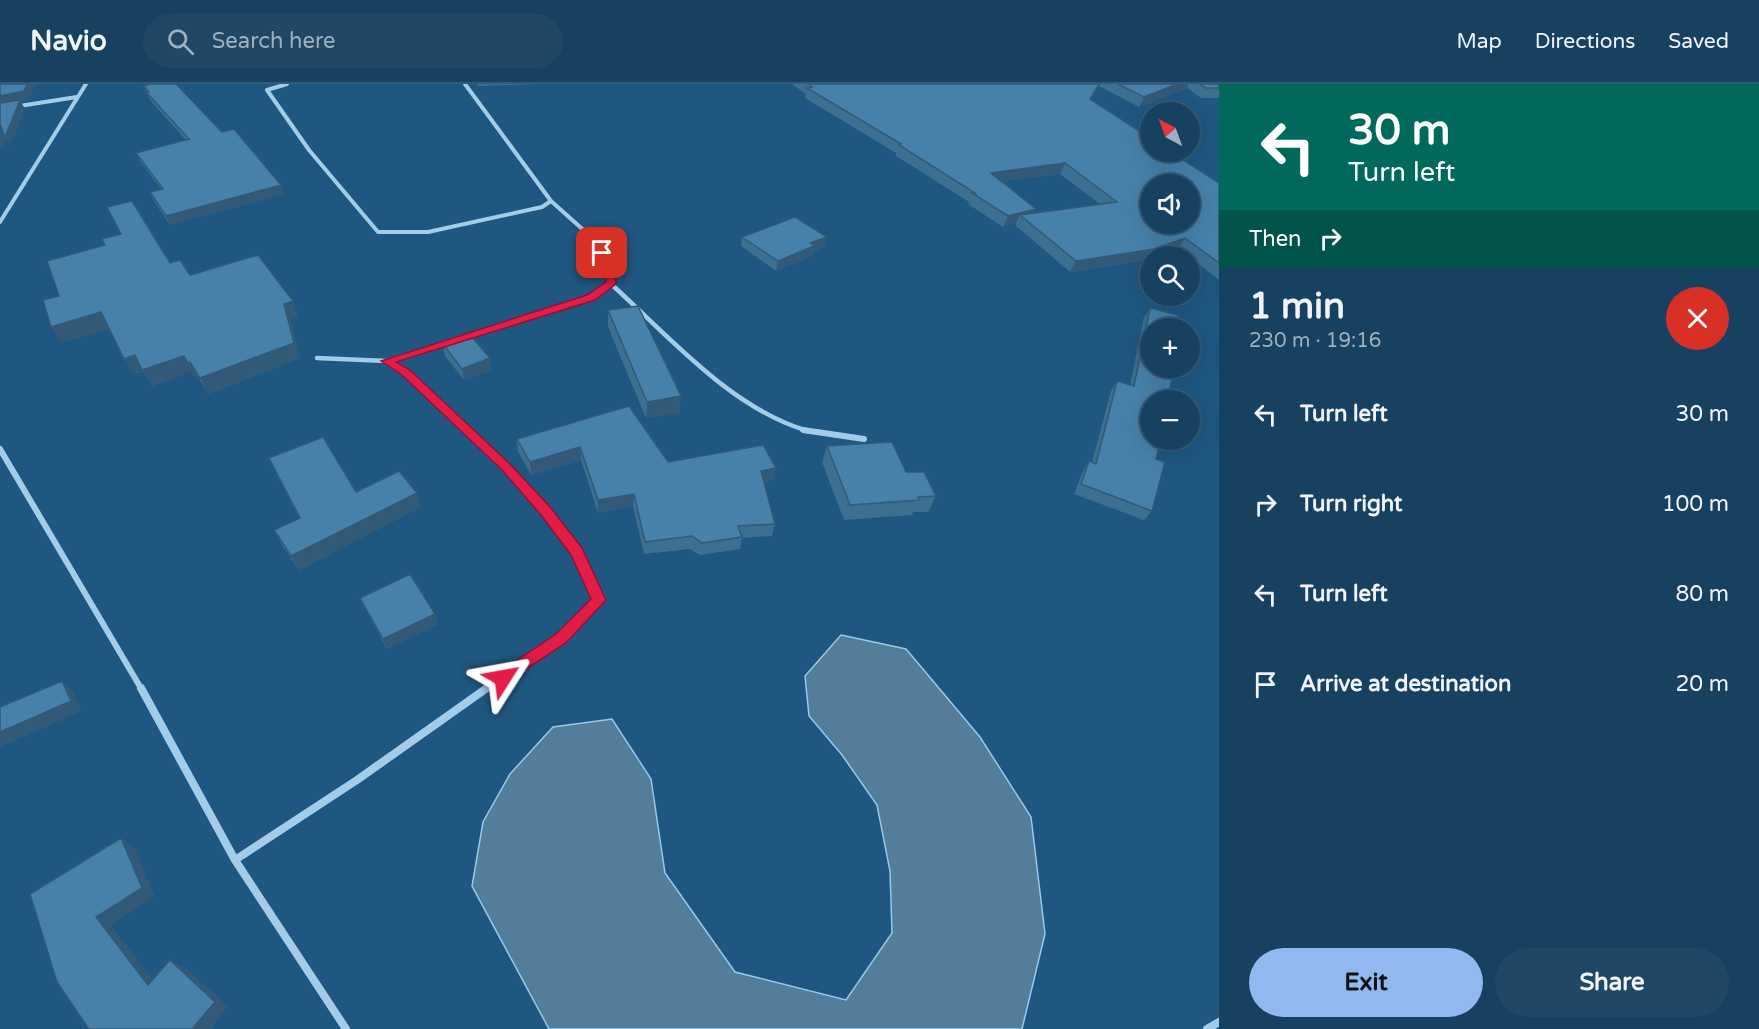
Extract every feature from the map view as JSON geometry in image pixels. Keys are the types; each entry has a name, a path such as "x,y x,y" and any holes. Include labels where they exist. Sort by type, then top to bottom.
{"street":[{"path":"0,222 86,84"},
{"path":"287,84 267,90 309,150 378,232 428,232 542,207 551,201"},
{"path":"465,84 551,201 595,240 610,266 611,284 686,351 760,411 801,429 832,437 864,439"},
{"path":"0,109 77,97"},
{"path":"317,358 387,361 591,298 611,284"},
{"path":"235,860 357,780 561,638 598,600 577,552 546,512 506,467 406,373 387,361"},
{"path":"0,449 133,674 235,860 346,1029"},
{"path":"1207,1029 1219,1022"}],"water":[{"path":"841,635 906,649 980,737 1031,817 1045,934 1022,1029 549,1029 472,886 483,822 510,774 553,727 612,719 651,779 665,873 735,972 846,1000 892,933 890,871 877,805 842,755 809,716 805,676"}],"building":[{"path":"0,84 27,84 24,91 0,96"},
{"path":"176,84 222,132 234,129 281,185 166,216 150,192 163,189 136,153 189,139 147,93 149,92 144,86"},
{"path":"808,84 1099,84 1090,99 1140,132 1140,162 1186,162 1219,183 1219,263 1200,249 1200,246 1196,246 1185,238 1162,246 1140,246 1140,251 1076,261 1020,215 1117,202 1065,163 991,173 1036,209 1008,216 899,145 901,144 807,88 812,87"},
{"path":"1118,84 1177,84 1144,97"},
{"path":"1200,84 1219,84 1219,88 1206,88"},
{"path":"20,100 5,137 0,124 0,103"},
{"path":"132,201 170,263 180,260 190,275 258,255 293,301 284,304 294,343 200,378 184,356 142,370 135,355 124,359 101,312 51,327 43,300 59,296 47,261 105,245 102,239 121,234 107,207"},
{"path":"795,217 827,237 810,243 814,246 778,261 742,237"},
{"path":"638,306 681,396 647,402 608,310"},
{"path":"1150,308 1178,315 1177,318 1148,318"},
{"path":"470,335 490,358 462,369 443,344"},
{"path":"1140,357 1140,378 1172,378 1170,390 1140,390 1140,450 1158,450 1156,459 1165,462 1152,511 1081,484 1089,461 1096,464 1117,381 1134,386"},
{"path":"629,406 668,462 763,445 776,468 761,471 775,524 738,526 742,537 702,543 692,536 645,542 634,494 598,500 580,447 530,462 517,439"},
{"path":"323,437 356,492 399,471 417,493 291,556 274,530 300,518 269,458"},
{"path":"892,442 906,472 924,472 936,496 918,497 919,500 850,505 827,446"},
{"path":"410,574 435,614 383,639 360,598"},
{"path":"62,681 71,701 0,732 0,707"},
{"path":"121,838 142,888 96,917 148,985 170,960 215,1002 192,1029 89,1029 57,982 30,894"}],"route":[{"path":"503,678 561,638 598,600 577,552 546,512 506,467 406,373 387,361 591,298 611,284 610,266 602,253"}]}
